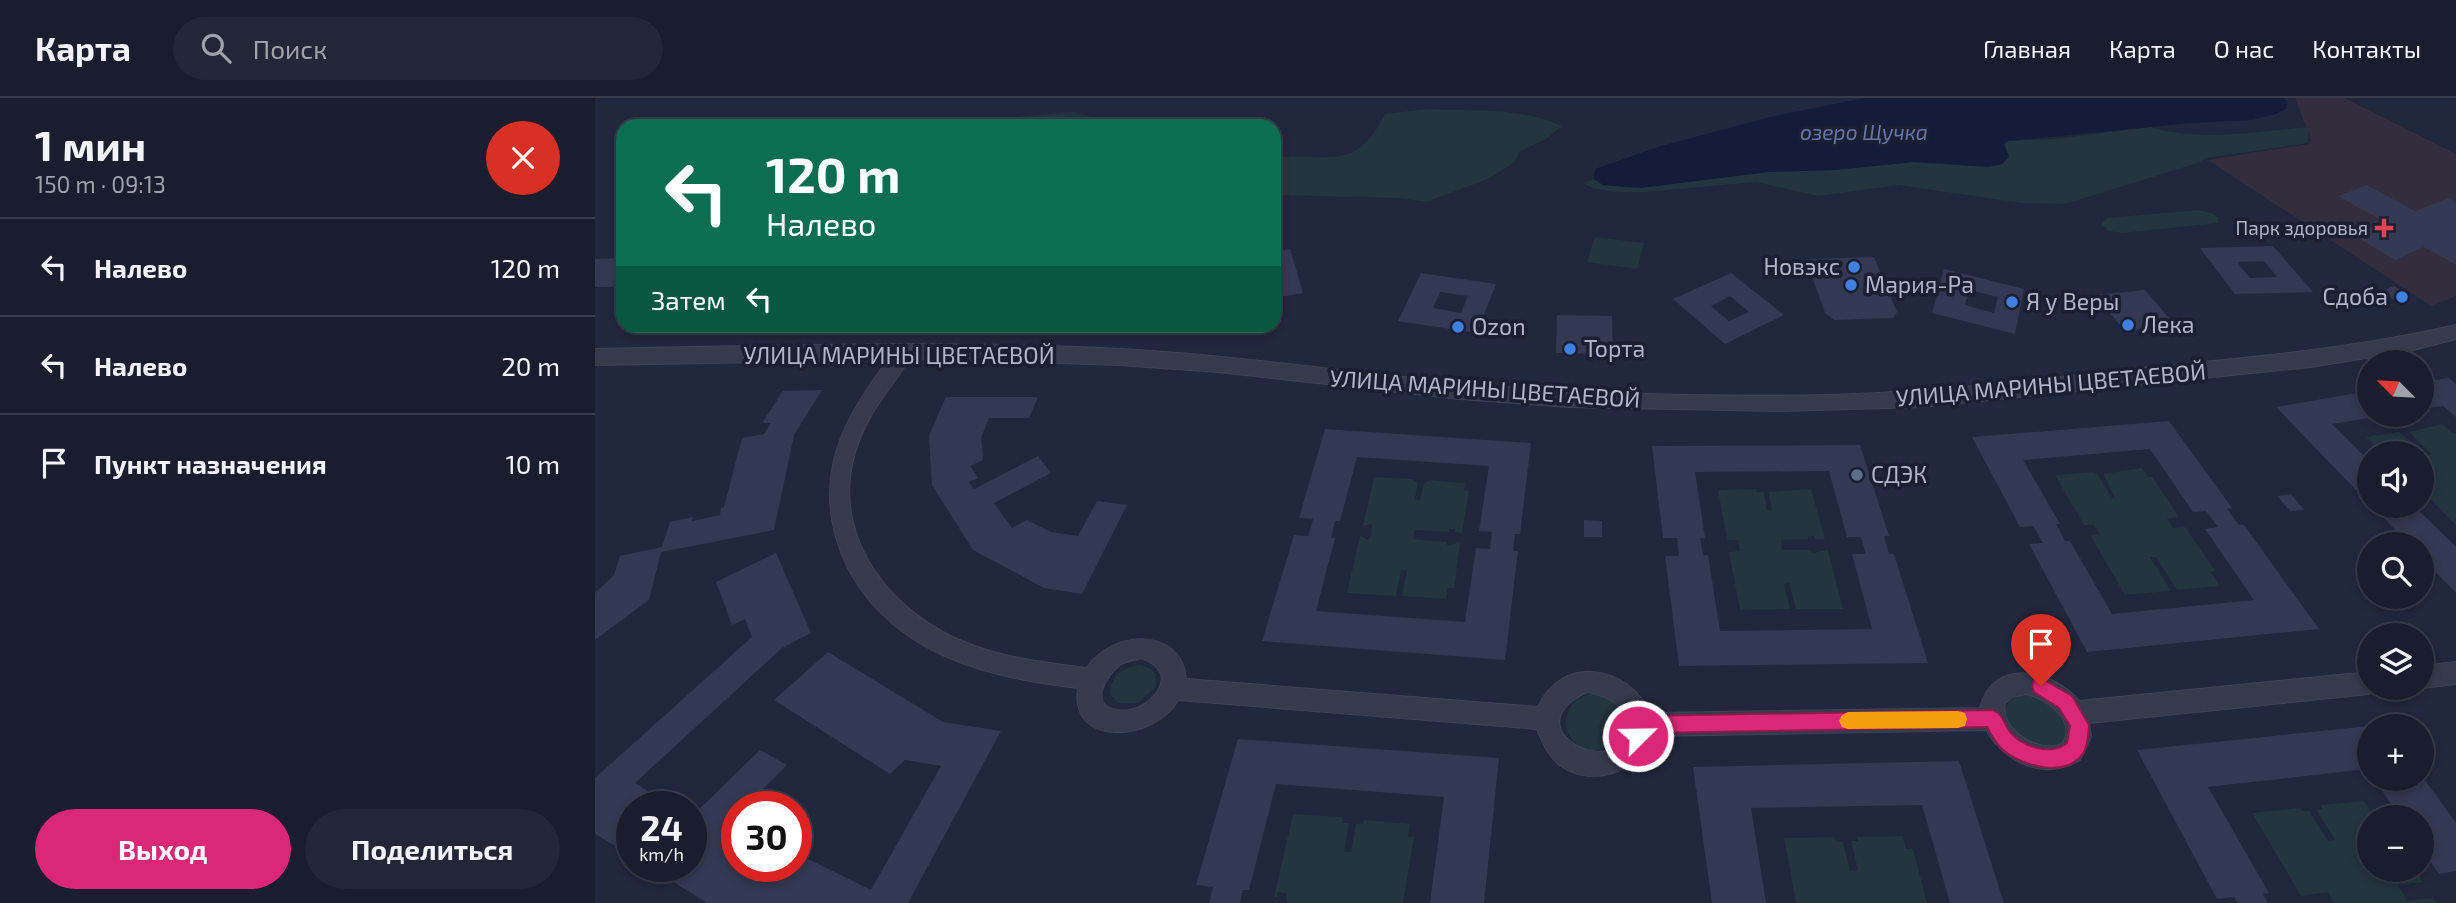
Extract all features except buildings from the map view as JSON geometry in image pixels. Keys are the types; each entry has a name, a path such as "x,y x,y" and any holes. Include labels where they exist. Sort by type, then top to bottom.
{"street":[{"name":"УЛИЦА МАРИНЫ ЦВЕТАЕВОЙ","path":"595,357 768,356 906,351 1119,357 1218,364 1557,399 1847,402 1922,399 2217,369 2362,352 2454,336"},
{"path":"906,351 868,402 855,425 842,461 840,520 857,567 879,596 908,622 933,639 1016,669 1092,679"},
{"path":"1141,648 1155,650 1166,656 1173,665 1176,677 1173,690 1166,701 1143,718 1115,722 1104,719 1094,711 1089,691 1092,679 1113,657 1141,648"},
{"path":"2434,676 2456,673"},
{"path":"1586,681 1601,682 1616,687 1628,697 1636,709 1638,736 1622,757 1609,763 1579,763 1565,756 1555,746 1548,733 1547,719 1550,705 1565,689 1586,681"},
{"path":"2026,683 2055,693 2074,713 2080,725 2076,748 2055,759 2033,757 2003,738 1993,719 1994,698 2001,689 2012,684 2026,683"},
{"path":"2074,713 2357,684"},
{"path":"1173,690 1547,719"},
{"path":"1639,725 1993,719"}],"shaded area":[{"name":"Парк здоровья","path":"2295,98 2345,98 2456,154 2456,296 2431,306 2208,160 2309,144 2311,140"},
{"path":"1427,109 1478,110 1530,116 1562,126 1546,139 1520,151 1515,162 1486,180 1426,202 1400,198 1281,195 1281,157 1326,157 1351,152 1363,145 1374,133 1385,114"},
{"path":"1072,112 1099,119 996,119"},
{"path":"2150,127 2169,132 2209,135 2308,127 2308,143 2206,158 2198,163 2065,204 2022,203 1899,185 1818,196 1756,182 1645,192 1616,192 1582,183 1594,179 1603,185 1640,188 1769,172 1834,170 1914,162 1944,163 2004,149 2003,144 2008,141 2054,139"},
{"path":"2198,210 2212,213 2218,218 2218,223 2122,233 2109,231 2101,224 2106,218"},
{"path":"1595,237 1644,243 1637,269 1587,262"},
{"path":"2442,424 2456,433 2456,525 2434,503 2434,441 2418,441 2409,432"},
{"path":"2399,432 2410,441 2370,441 2366,437"},
{"path":"2142,468 2148,477 2152,477 2179,517 2167,519 2173,528 2185,527 2215,571 2211,572 2220,586 2177,590 2156,557 2150,557 2171,591 2125,595 2090,535 2100,534 2094,525 2084,525 2055,475 2092,472 2097,474 2112,498 2115,498 2103,474"},
{"path":"1374,477 1413,479 1413,482 1418,482 1415,499 1420,500 1424,483 1430,480 1465,483 1464,490 1469,491 1462,533 1455,532 1455,529 1449,529 1449,532 1415,530 1413,539 1447,542 1447,545 1460,543 1454,588 1448,588 1446,599 1402,596 1407,571 1401,570 1396,596 1347,593 1360,536 1368,540 1371,536 1372,524 1363,526"},
{"path":"1756,489 1757,492 1764,492 1767,510 1772,510 1768,492 1811,489 1825,539 1815,539 1814,536 1808,537 1809,539 1781,540 1782,550 1811,550 1812,553 1828,550 1843,609 1796,609 1789,583 1784,584 1790,609 1740,610 1729,552 1740,551 1738,540 1727,540 1718,490"},
{"path":"1139,665 1154,672 1155,688 1138,703 1118,703 1110,694 1112,682 1123,670"},
{"path":"1588,694 1600,694 1610,698 1618,706 1622,722 1618,738 1610,746 1600,750 1588,750 1578,746 1570,738 1566,728 1566,716 1570,706 1578,698"},
{"path":"2030,694 2050,700 2068,722 2066,739 2057,748 2044,749 2030,743 2009,721 2006,709 2012,699"},
{"path":"2364,801 2367,805 2357,805 2357,882 2423,882 2398,885 2407,901 2433,898 2437,903 2334,903 2328,892 2301,896 2252,813 2300,808 2302,811 2309,811 2328,841 2335,840 2316,810 2322,809 2321,805"},
{"path":"1293,814 1343,817 1342,823 1349,823 1344,852 1351,852 1356,824 1363,824 1364,820 1410,824 1408,837 1414,837 1403,903 1287,903 1286,893 1278,892 1277,897 1274,897"},
{"path":"1903,836 1906,849 1913,849 1927,903 1796,903 1784,838 1835,837 1836,842 1843,842 1850,871 1858,870 1851,841 1858,841 1857,837"}],"water":[{"name":"озеро Щучка","path":"1865,98 2284,98 2288,103 2285,109 2276,114 2252,120 2191,123 2008,141 2004,144 2009,157 2002,164 1988,167 1914,162 1834,170 1769,172 1640,188 1603,185 1594,179 1595,169 1661,146 1774,116"}],"slow traffic":[{"path":"1848,721 1958,719"}],"place":[{"name":"Парк здоровья","path":"2384,228"},
{"name":"Новэкс","path":"1854,267"},
{"name":"Мария-Ра","path":"1851,285"},
{"name":"Сдоба","path":"2402,297"},
{"name":"Я у Веры","path":"2012,302"},
{"name":"Лека","path":"2128,325"},
{"name":"Ozon","path":"1458,327"},
{"name":"Торта","path":"1570,349"},
{"name":"СДЭК","path":"1857,475"}],"route":[{"path":"1638,736 1639,725 1993,719 2003,738 2013,746 2041,759 2055,759 2076,748 2080,725 2066,702 2041,686"}]}
